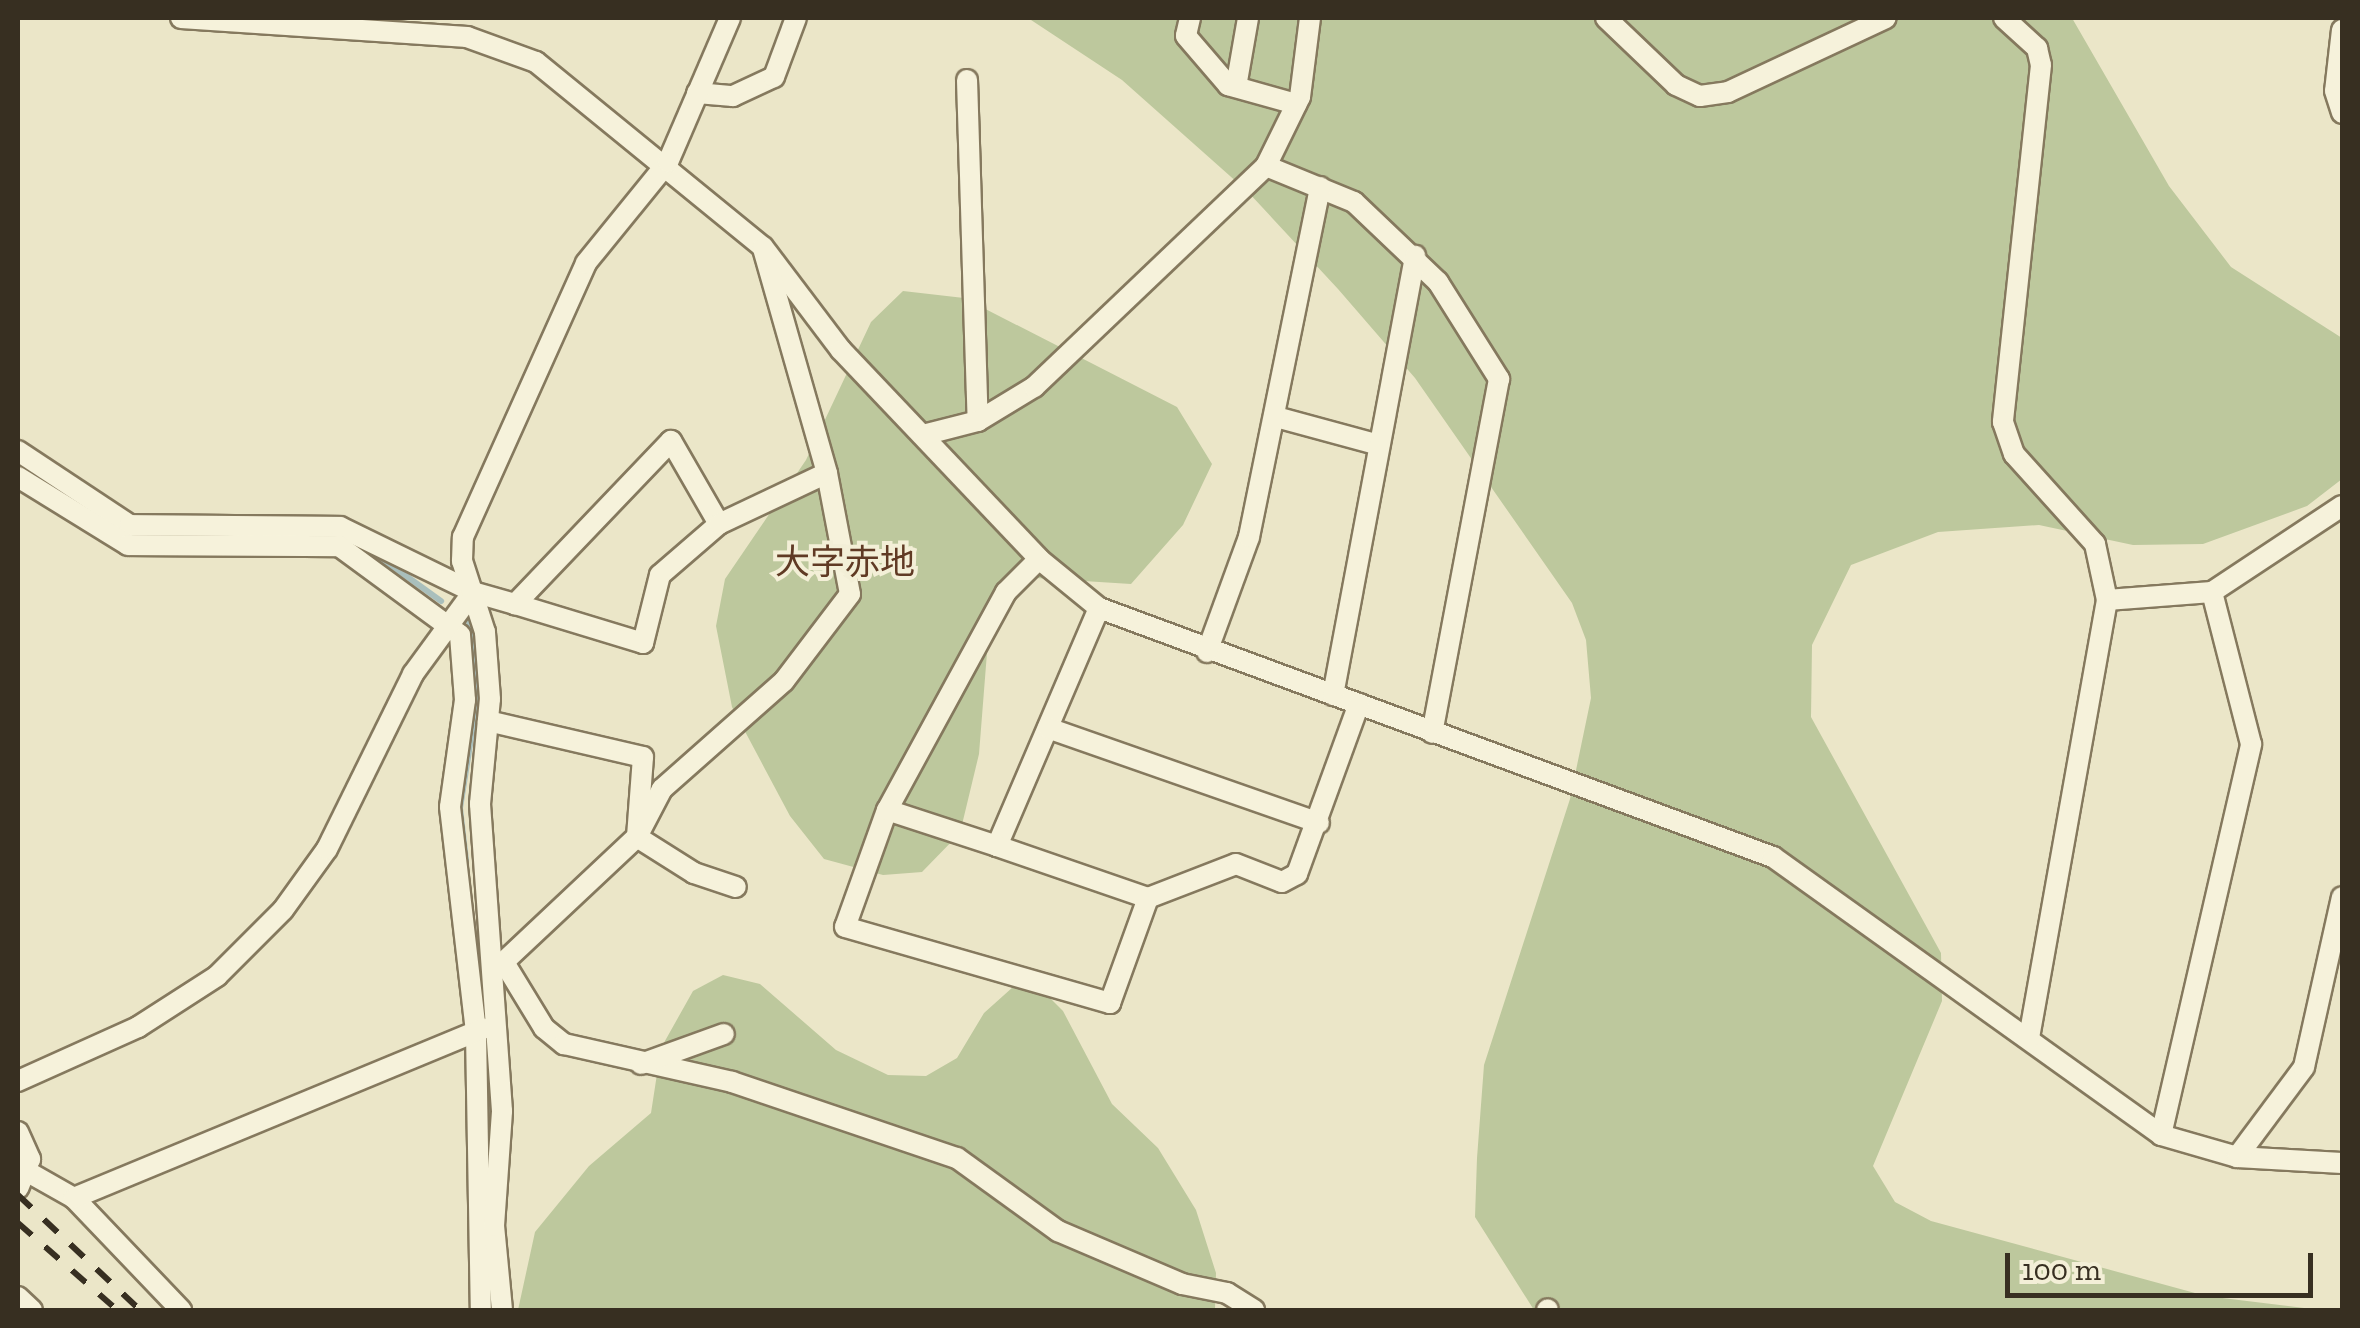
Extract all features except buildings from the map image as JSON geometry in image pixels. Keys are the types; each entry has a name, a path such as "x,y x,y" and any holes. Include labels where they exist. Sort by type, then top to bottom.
{"street":[{"path":"181,18 466,37 501,46 576,88 668,162 763,247 842,350 1039,558 1098,608 1207,652 1773,857 2162,1135 2236,1157 2342,1163"},
{"path":"481,1310 485,1029 499,968 480,804 488,721 485,632 463,537 586,262 668,162 730,18"},
{"path":"697,93 732,96 774,77 796,18"},
{"path":"1190,18 1186,36 1236,87 1296,104"},
{"path":"1236,87 1248,18"},
{"path":"923,435 978,421 1034,388 1266,166 1296,104 1310,18"},
{"path":"1606,18 1676,86 1700,96 1728,92 1886,18"},
{"path":"2004,18 2037,48 2041,65 2004,422 2014,454 2095,544 2107,600 2029,1039"},
{"path":"2342,30 2335,91 2342,113"},
{"path":"967,80 978,421"},
{"path":"1266,166 1354,202 1416,256 1499,379 1432,733"},
{"path":"1207,652 1249,538 1320,187"},
{"path":"499,968 637,837 662,789 784,681 850,594 827,474 763,247"},
{"path":"1333,695 1416,256"},
{"path":"1276,417 1379,445"},
{"path":"515,604 671,440 718,524"},
{"path":"18,451 130,524 340,527 473,592 642,642 660,575 718,524 827,474"},
{"path":"18,477 128,545 338,546 451,621 460,634 465,700 450,807 485,1029 502,1310"},
{"path":"2107,600 2212,592 2342,506"},
{"path":"1039,558 1006,592 888,810 845,927 1110,1002 1148,898"},
{"path":"18,1080 138,1028 216,976 284,910 327,849 414,674 473,592"},
{"path":"2162,1135 2250,744 2212,592"},
{"path":"997,846 1098,608"},
{"path":"888,810 1148,898 1236,864 1282,882 1297,874 1319,823 1359,704"},
{"path":"488,721 644,758 637,837"},
{"path":"1048,728 1319,823"},
{"path":"637,837 694,873 736,887"},
{"path":"2236,1157 2304,1067 2342,897"},
{"path":"499,968 544,1028 564,1044 639,1065 732,1082 957,1158 1058,1231 1182,1284 1228,1293 1254,1310"},
{"path":"74,1198 485,1029"},
{"path":"639,1065 724,1034"},
{"path":"18,1132 23,1180 74,1198 181,1310"},
{"path":"18,1297 32,1310"}],"green space":[{"path":"1028,18 2072,18 2169,186 2231,267 2342,338 2342,479 2307,506 2203,544 2133,545 2039,525 1938,532 1851,565 1812,645 1811,717 1941,953 1942,1001 1873,1166 1895,1202 1931,1221 2206,1296 2320,1310 1534,1310 1475,1217 1477,1158 1484,1065 1570,799 1591,698 1586,640 1572,603 1415,378 1248,192 1122,80"},
{"path":"903,291 964,298 1177,407 1212,464 1183,525 1131,584 1020,577 988,640 979,754 960,833 922,872 883,875 824,859 790,816 732,707 716,626 725,579 806,460 871,322"},
{"path":"723,975 760,984 836,1050 888,1075 926,1076 957,1058 984,1013 1013,987 1037,985 1063,1011 1112,1104 1158,1148 1196,1210 1216,1273 1215,1310 518,1310 535,1232 589,1166 651,1113 661,1048 693,991"}],"waterway":[{"path":"377,555 441,601"},
{"path":"466,860 460,808 477,701 469,621"},
{"path":"487,1043 488,1160"},
{"path":"490,1292 492,1310"}],"railway":[{"path":"18,1195 140,1310"},
{"path":"18,1223 117,1310"}],"district":[{"name":"大字赤地","path":"845,562"}]}
